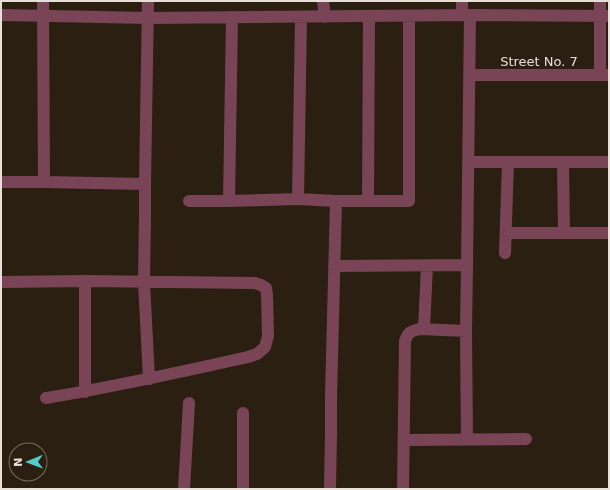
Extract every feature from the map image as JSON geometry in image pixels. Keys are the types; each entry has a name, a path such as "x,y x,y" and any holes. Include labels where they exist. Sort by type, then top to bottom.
{"street":[{"path":"43,1 44,182"},
{"path":"148,1 144,282 149,380"},
{"path":"323,1 325,17"},
{"path":"462,1 466,15 469,75 466,331 467,439"},
{"path":"600,1 604,16 604,75"},
{"path":"1,15 148,18 466,15 604,16"},
{"path":"368,201 369,16"},
{"path":"189,201 298,199 336,201 409,201 409,16"},
{"path":"229,201 232,17"},
{"path":"298,199 301,17"},
{"name":"Street No. 7","path":"469,75 604,75"},
{"path":"468,162 609,162"},
{"path":"505,253 508,162"},
{"path":"563,162 564,233"},
{"path":"1,182 145,184"},
{"path":"330,489 336,201"},
{"path":"506,233 609,233"},
{"path":"334,266 467,265"},
{"path":"424,330 427,266"},
{"path":"85,281 85,392"},
{"path":"1,282 85,281 255,283 266,288 268,336 265,346 257,354 149,380 46,398"},
{"path":"403,489 405,440 405,341 408,334 413,331 466,331"},
{"path":"184,489 189,403"},
{"path":"243,413 243,489"},
{"path":"405,440 526,439"}]}
